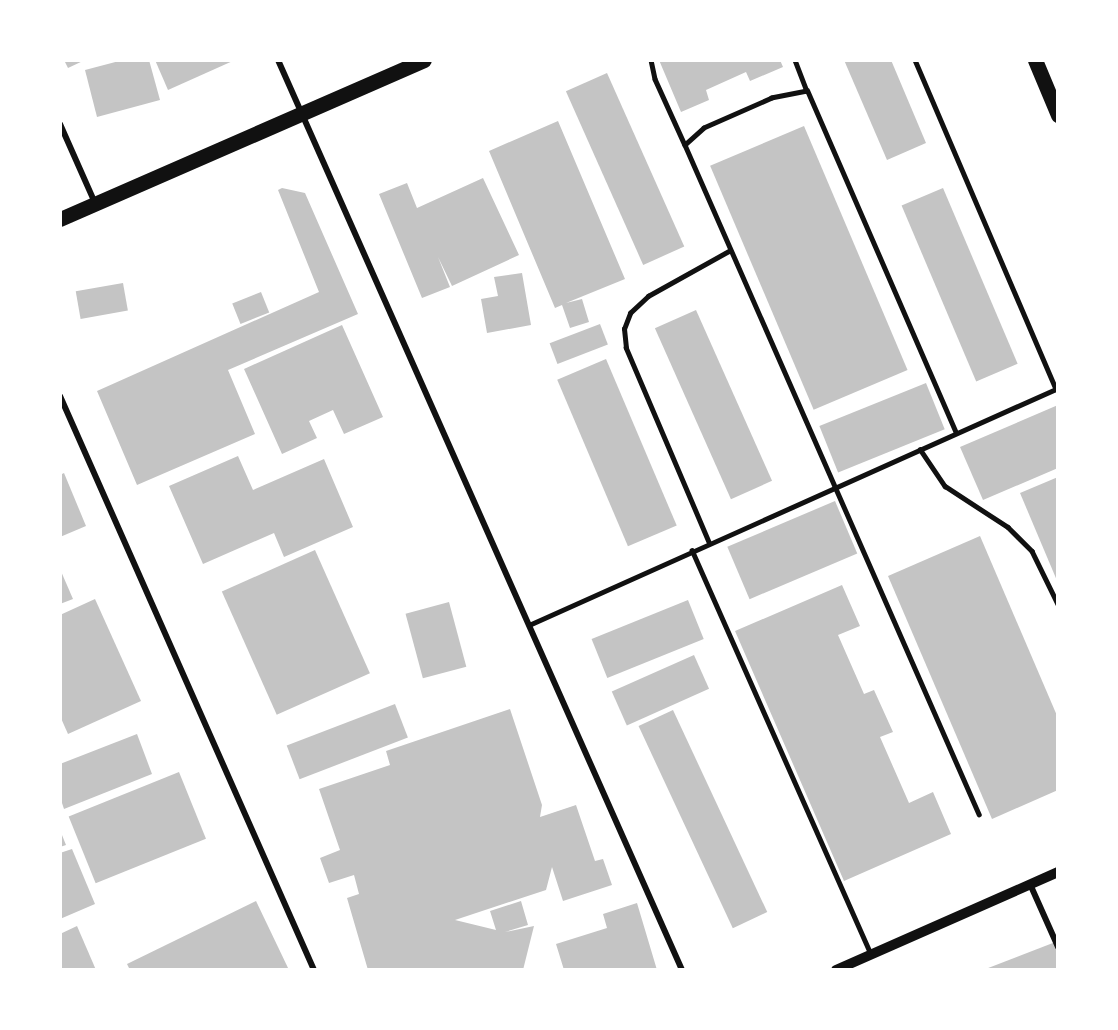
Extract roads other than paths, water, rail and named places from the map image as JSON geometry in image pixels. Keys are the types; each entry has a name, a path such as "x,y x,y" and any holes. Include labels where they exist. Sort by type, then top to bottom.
{"main road":[{"path":"60,219 423,60"},
{"path":"1035,60 1058,115"}],"street":[{"path":"278,60 682,970"},
{"path":"60,124 95,204"},
{"path":"60,396 314,970"},
{"path":"836,970 1058,872"},
{"path":"1030,884 1058,947"}],"lane":[{"path":"651,60 655,79 729,251 979,814"},
{"path":"795,60 956,433"},
{"path":"529,625 832,486 1057,388 915,60"},
{"path":"685,145 704,128 772,98 807,91"},
{"path":"709,543 626,348 624,329 630,313 648,296 729,251"},
{"path":"920,449 945,486 1008,527 1032,551 1058,604"},
{"path":"692,550 871,954"}]}
